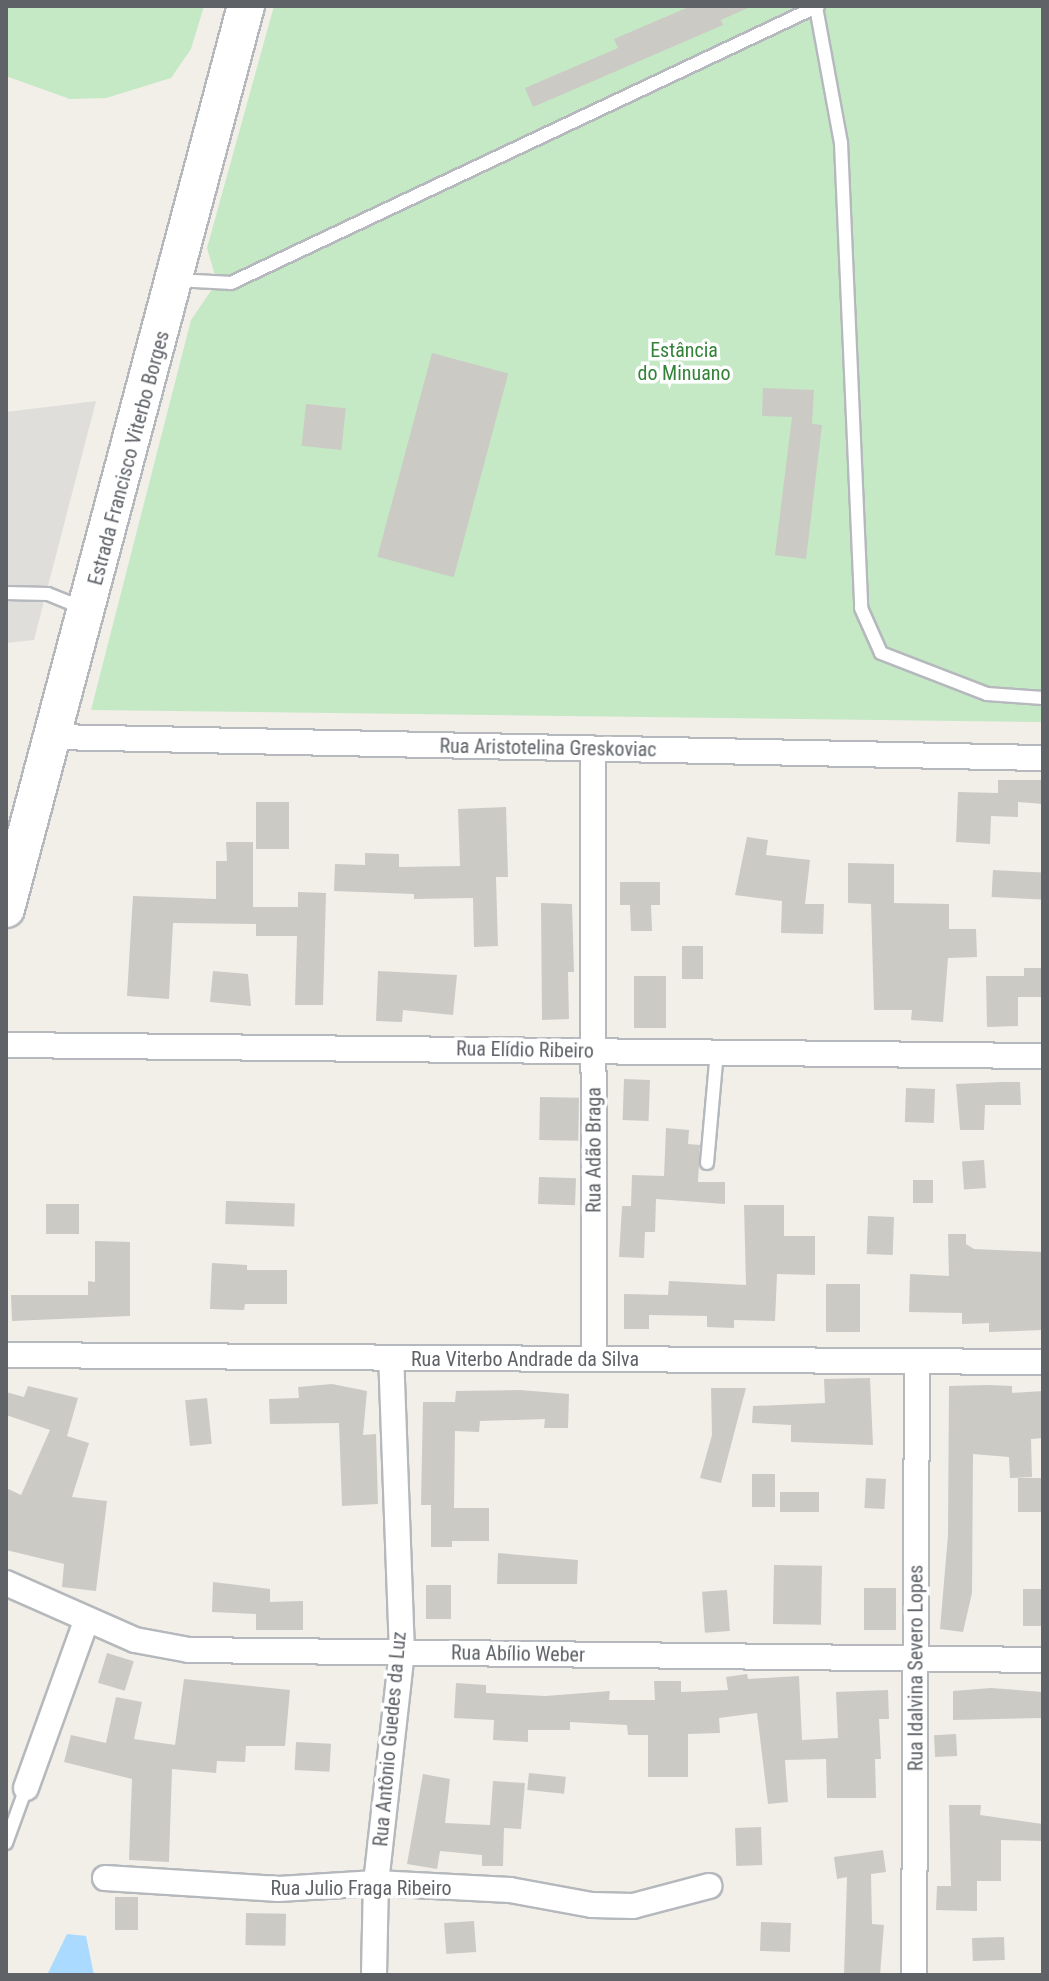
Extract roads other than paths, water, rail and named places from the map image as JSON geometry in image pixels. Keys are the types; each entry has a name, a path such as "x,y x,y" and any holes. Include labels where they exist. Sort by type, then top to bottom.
{"street":[{"name":"Estrada Francisco Viterbo Borges","path":"6,909 177,280 246,6"},
{"name":"Rua Aristotelina Greskoviac","path":"54,737 1043,758"},
{"name":"Rua Adão Braga","path":"593,749 594,1359"},
{"name":"Rua Elídio Ribeiro","path":"6,1045 1043,1056"},
{"name":"Rua Viterbo Andrade da Silva","path":"6,1355 1043,1362"},
{"name":"Rua Antônio Guedes da Luz","path":"374,1975 376,1883 402,1653 391,1358"},
{"name":"Rua Idalvina Severo Lopes","path":"914,1975 917,1361"},
{"name":"Rua Abílio Weber","path":"6,1583 86,1621 135,1640 189,1650 1043,1660"},
{"path":"26,1788 86,1621"},
{"name":"Rua Julio Fraga Ribeiro","path":"105,1878 279,1889 376,1883 510,1890 592,1905 633,1906 709,1886"}],"lane":[{"path":"177,280 231,283 817,6 841,143 861,608 881,653 987,694 1043,698"},
{"path":"6,593 48,594 88,610"},
{"path":"707,1163 717,1052"},
{"path":"6,1843 26,1788"}],"water":[{"path":"67,1934 86,1936 94,1975 47,1975"}],"park label":[{"name":"Estância do Minuano","path":"684,362"}]}
